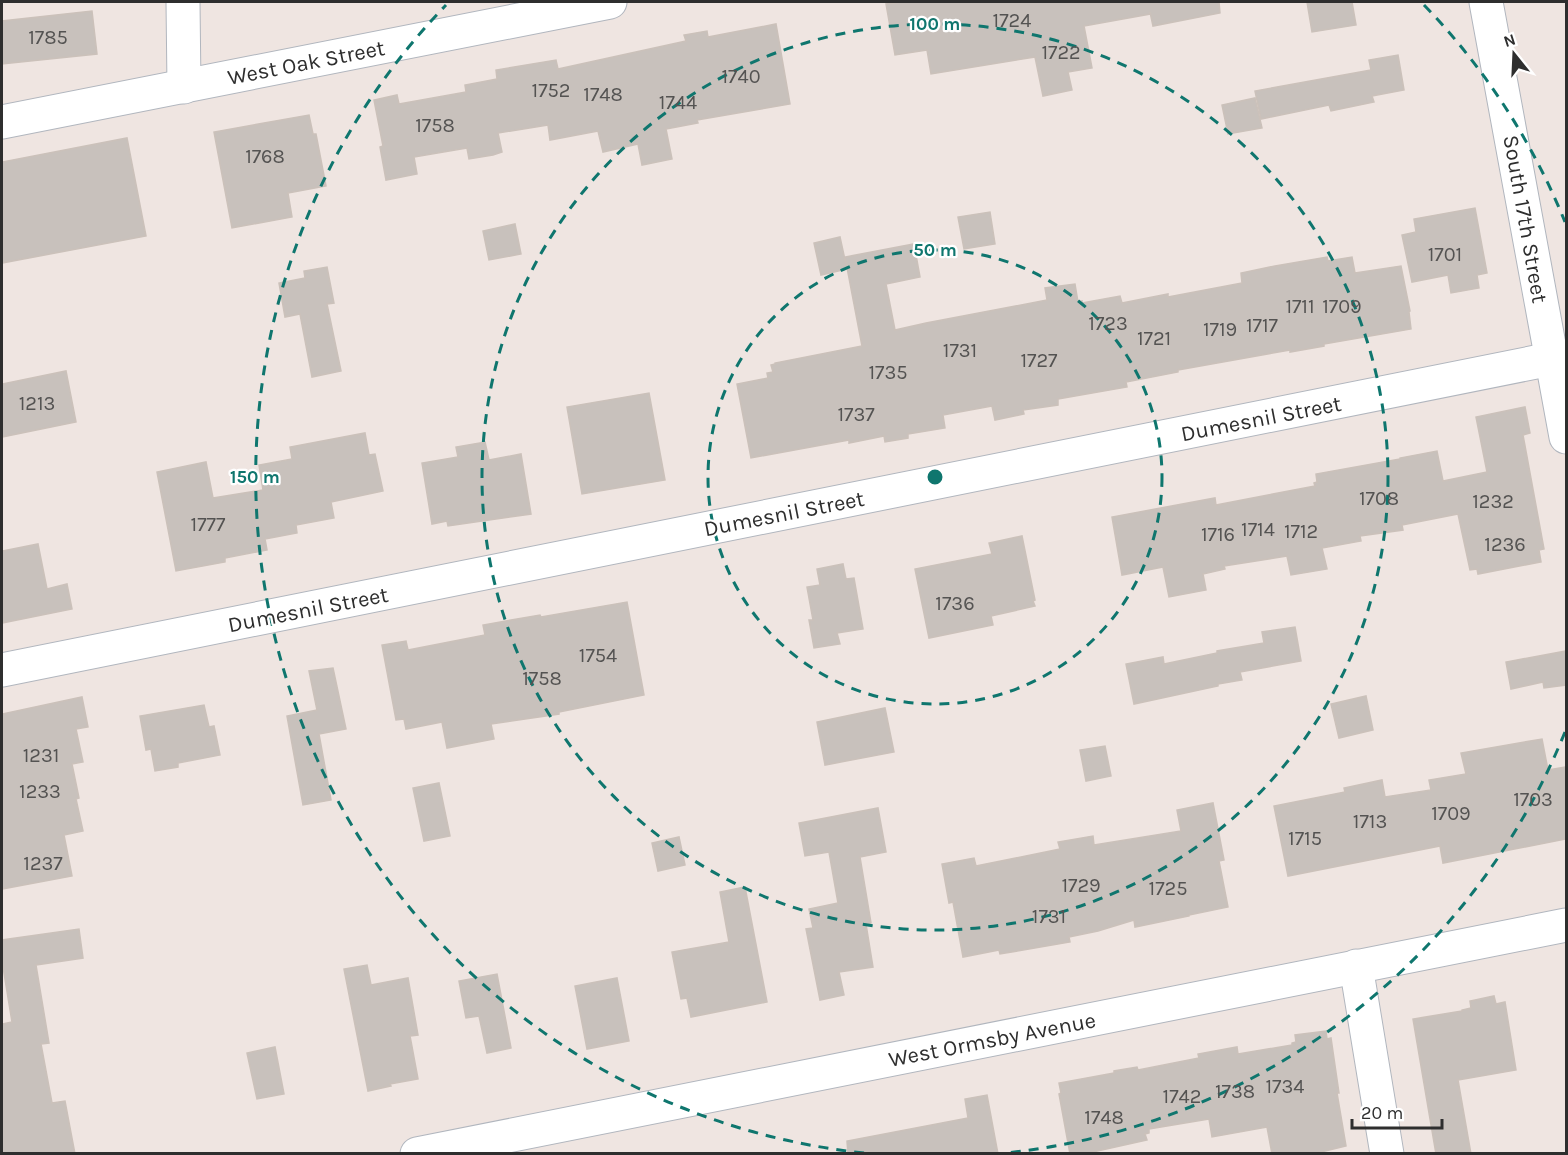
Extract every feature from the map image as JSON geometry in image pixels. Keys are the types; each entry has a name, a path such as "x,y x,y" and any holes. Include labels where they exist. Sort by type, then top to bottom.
{"main road":[{"path":"183,2 184,87"},
{"name":"West Oak Street","path":"2,122 610,2"},
{"name":"South 17th Street","path":"1486,2 1559,358 1566,437"},
{"name":"Dumesnil Street","path":"2,670 1559,358"},
{"name":"West Ormsby Avenue","path":"417,1154 1566,925"},
{"path":"1356,966 1387,1154"}],"building":[{"path":"902,2 1219,2 1220,13 1153,26 1150,12 1150,14 1084,26 1092,68 1068,72 1072,90 1043,96 1035,57 931,74 927,50 895,55 886,4"},
{"path":"1307,2 1352,2 1356,25 1312,32"},
{"path":"92,11 97,54 2,64 2,21"},
{"path":"776,24 790,104 697,120 698,123 666,129 672,159 642,165 638,144 603,152 598,131 550,140 548,125 498,133 502,152 493,155 469,159 467,148 414,157 417,174 386,180 380,147 383,146 374,100 397,95 399,104 466,92 465,85 497,79 496,70 556,60 558,69 686,41 684,35 707,31 708,37"},
{"path":"1398,55 1404,90 1372,96 1374,102 1331,111 1329,105 1261,119 1255,91 1371,70 1369,60"},
{"path":"1255,98 1262,128 1228,134 1222,105"},
{"path":"309,115 313,134 316,134 326,186 288,193 292,217 232,228 214,132"},
{"path":"127,138 146,236 2,263 2,162"},
{"path":"1475,208 1487,273 1477,275 1479,288 1451,293 1448,275 1412,282 1402,235 1416,232 1414,219"},
{"path":"990,212 995,244 964,249 958,217"},
{"path":"515,224 521,254 489,260 483,231"},
{"path":"840,237 847,269 821,275 814,243"},
{"path":"914,244 920,277 886,284 895,330 1047,300 1045,288 1075,284 1078,302 1120,296 1122,303 1242,283 1241,273 1327,257 1328,261 1352,257 1355,273 1401,266 1410,311 1411,329 1178,370 1178,372 1126,382 1127,387 1058,399 1058,405 1023,410 1024,414 995,420 992,406 943,415 945,428 908,434 908,438 885,442 884,436 849,443 849,440 751,458 737,384 768,378 767,373 773,372 771,365 775,363 862,346 845,257"},
{"path":"327,267 334,303 327,304 341,371 312,377 300,314 285,317 279,283 305,278 304,271"},
{"path":"66,371 76,422 2,437 2,384"},
{"path":"649,393 665,480 582,494 567,407"},
{"path":"1525,407 1530,433 1523,435 1544,549 1539,550 1541,562 1478,574 1477,569 1470,570 1458,514 1402,525 1403,530 1360,536 1361,541 1322,548 1327,569 1291,575 1287,556 1224,566 1225,569 1203,574 1206,590 1169,597 1163,567 1122,575 1112,517 1215,498 1216,505 1315,486 1316,474 1437,451 1443,481 1487,472 1476,417"},
{"path":"365,433 369,455 375,454 383,491 331,502 334,518 296,525 297,533 265,539 267,550 225,558 225,562 176,571 157,472 206,462 213,498 263,490 259,465 292,459 290,447"},
{"path":"485,442 489,460 521,454 531,514 448,526 447,521 432,524 422,463 458,457 456,447"},
{"path":"1022,536 1035,606 991,616 993,625 929,638 915,569 992,554 989,543"},
{"path":"38,544 47,589 67,584 72,609 2,623 2,551"},
{"path":"843,564 846,579 854,578 863,629 837,633 840,644 814,648 809,620 813,620 807,587 820,585 817,569"},
{"path":"627,602 644,695 559,712 559,714 491,724 494,739 447,748 442,722 406,729 404,719 396,720 382,645 406,641 408,650 485,635 483,625"},
{"path":"1295,627 1301,661 1240,672 1242,680 1134,704 1126,664 1163,657 1164,664 1217,653 1217,651 1264,643 1262,632"},
{"path":"1566,651 1566,685 1544,688 1543,682 1511,689 1506,662"},
{"path":"333,668 346,729 319,734 331,800 303,805 287,716 317,710 309,671"},
{"path":"1366,696 1373,730 1339,738 1331,704"},
{"path":"82,697 88,727 76,729 83,762 72,764 83,831 64,835 72,876 2,889 2,714"},
{"path":"204,705 209,727 214,726 220,755 178,763 178,767 155,771 151,749 146,750 140,716"},
{"path":"885,708 894,752 825,765 817,722"},
{"path":"1542,739 1548,770 1566,767 1566,839 1443,863 1440,846 1288,876 1274,806 1345,792 1344,788 1382,780 1385,797 1431,790 1429,780 1466,774 1461,753"},
{"path":"1105,746 1111,776 1086,781 1080,750"},
{"path":"439,783 450,836 424,841 413,788"},
{"path":"1213,803 1224,860 1219,861 1228,907 1135,927 1134,920 1069,937 1070,942 1000,954 999,950 963,957 953,902 949,903 942,864 974,858 976,866 1060,849 1058,842 1093,836 1094,845 1181,831 1177,810"},
{"path":"878,808 886,852 860,857 871,923 866,924 873,967 839,972 844,995 820,1000 806,929 813,928 809,909 838,903 829,852 805,856 799,823"},
{"path":"679,837 685,865 658,871 652,843"},
{"path":"745,887 767,1002 691,1017 687,998 681,999 672,952 729,942 720,892"},
{"path":"79,929 83,958 36,965 49,1043 41,1044 52,1103 65,1101 75,1154 2,1154 2,1024 12,1022 2,961 2,940"},
{"path":"367,965 371,985 408,978 418,1035 410,1036 418,1079 368,1091 344,969"},
{"path":"497,974 511,1048 487,1053 479,1016 466,1018 459,981"},
{"path":"617,978 629,1041 587,1049 575,986"},
{"path":"1494,996 1496,1004 1505,1002 1516,1070 1458,1080 1471,1154 1436,1154 1413,1019 1462,1011 1471,1008 1470,1001"},
{"path":"1326,1031 1327,1039 1331,1038 1346,1146 1313,1154 1272,1154 1267,1127 1212,1137 1209,1119 1149,1129 1149,1133 1145,1134 1147,1140 1084,1154 1070,1154 1059,1083 1114,1073 1114,1071 1137,1067 1138,1070 1199,1058 1198,1054 1237,1047 1238,1054 1292,1045 1296,1042 1295,1035"},
{"path":"275,1047 284,1094 257,1099 247,1053"},
{"path":"987,1095 998,1154 848,1154 847,1141 968,1118 965,1099"}]}
